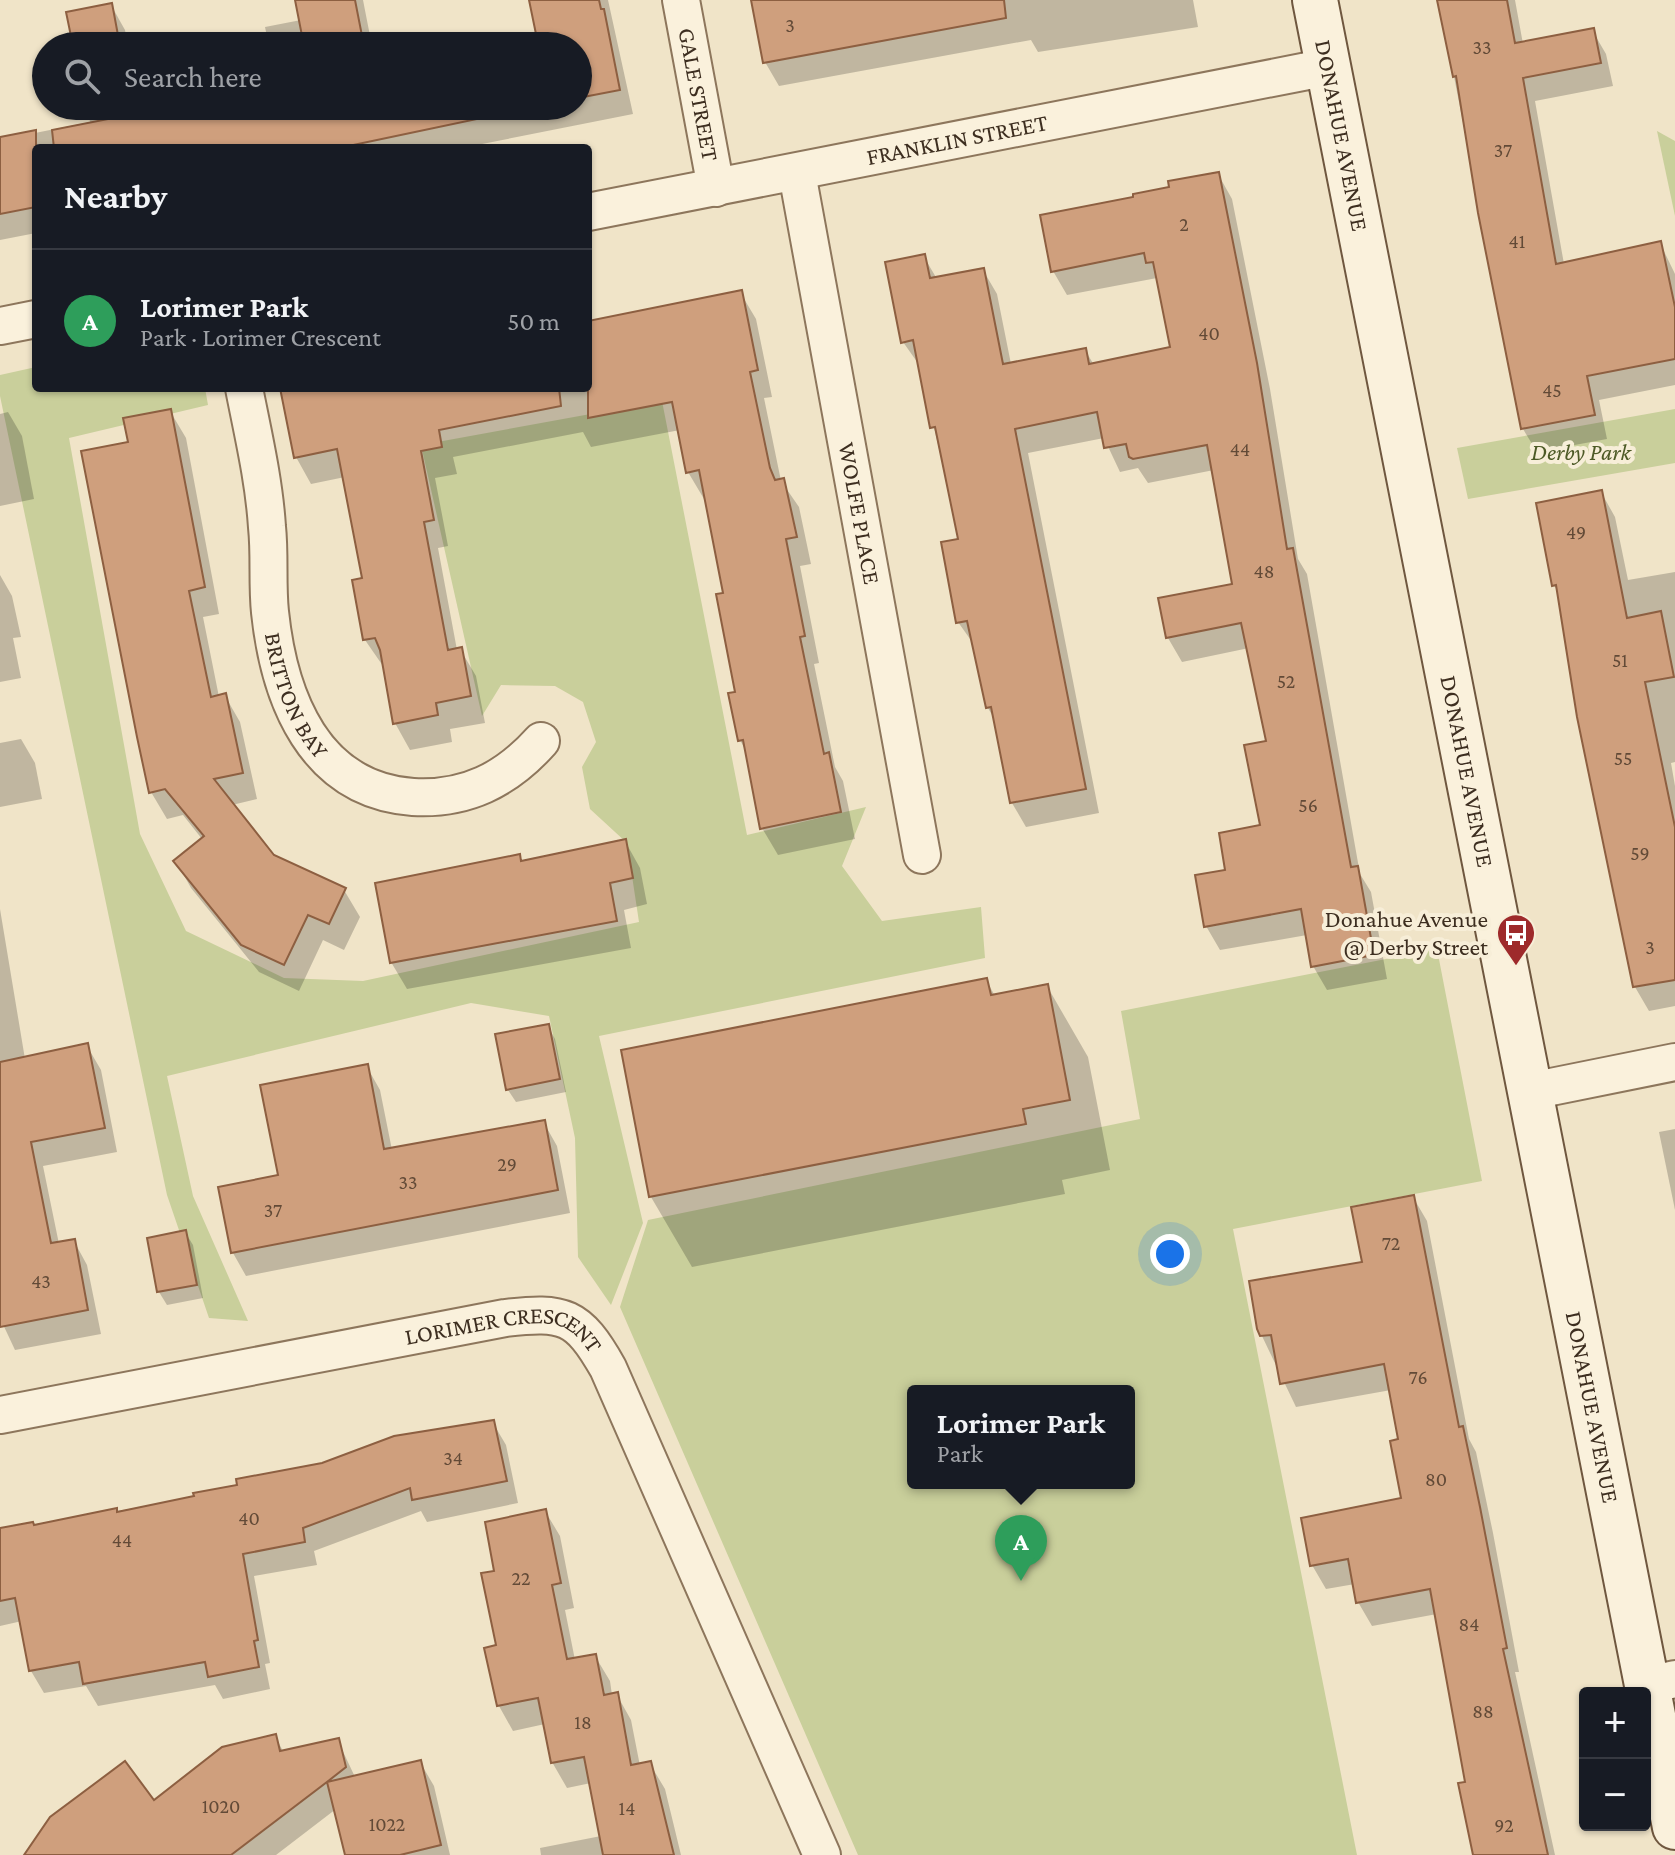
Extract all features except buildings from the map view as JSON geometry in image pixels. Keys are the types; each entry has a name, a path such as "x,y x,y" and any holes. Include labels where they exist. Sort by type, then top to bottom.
{"street":[{"name":"GALE STREET","path":"681,0 716,188"},
{"name":"DONAHUE AVENUE","path":"1315,0 1531,1091 1661,1682 1675,1827"},
{"name":"FRANKLIN STREET","path":"592,211 1328,67"},
{"name":"WOLFE PLACE","path":"797,173 922,855"},
{"path":"0,326 32,320"},
{"name":"BRITTON BAY","path":"245,392 263,486 274,644 291,704 316,746 342,773 367,788 393,796 426,798 461,793 494,783 521,763 541,741"},
{"path":"1531,1091 1675,1062"},
{"name":"LORIMER CRESCENT","path":"0,1415 505,1318 538,1314 568,1318 591,1339 608,1368 822,1855"}],"green space":[{"path":"1657,131 1675,141 1675,216"},
{"path":"32,368 32,392 206,392 208,405 69,438 140,834 186,931 284,978 363,981 639,922 627,843 590,809 582,767 596,742 583,702 555,686 501,685 482,716 421,445 662,401 747,835 866,807 842,866 882,921 981,907 985,958 599,1036 643,1223 611,1305 578,1257 575,1138 549,1016 471,1003 167,1076 193,1196 248,1321 209,1318 167,1195 0,396 0,375"},
{"name":"Derby Park","path":"1675,409 1675,463 1468,499 1457,448"},
{"path":"1437,949 1482,1181 1233,1229 1357,1855 858,1855 620,1307 648,1220 1140,1119 1121,1011"}],"place":[{"name":"Donahue Avenue @ Derby Street","path":"1516,967"},
{"name":"Lorimer Park","path":"1021,1581"}]}
